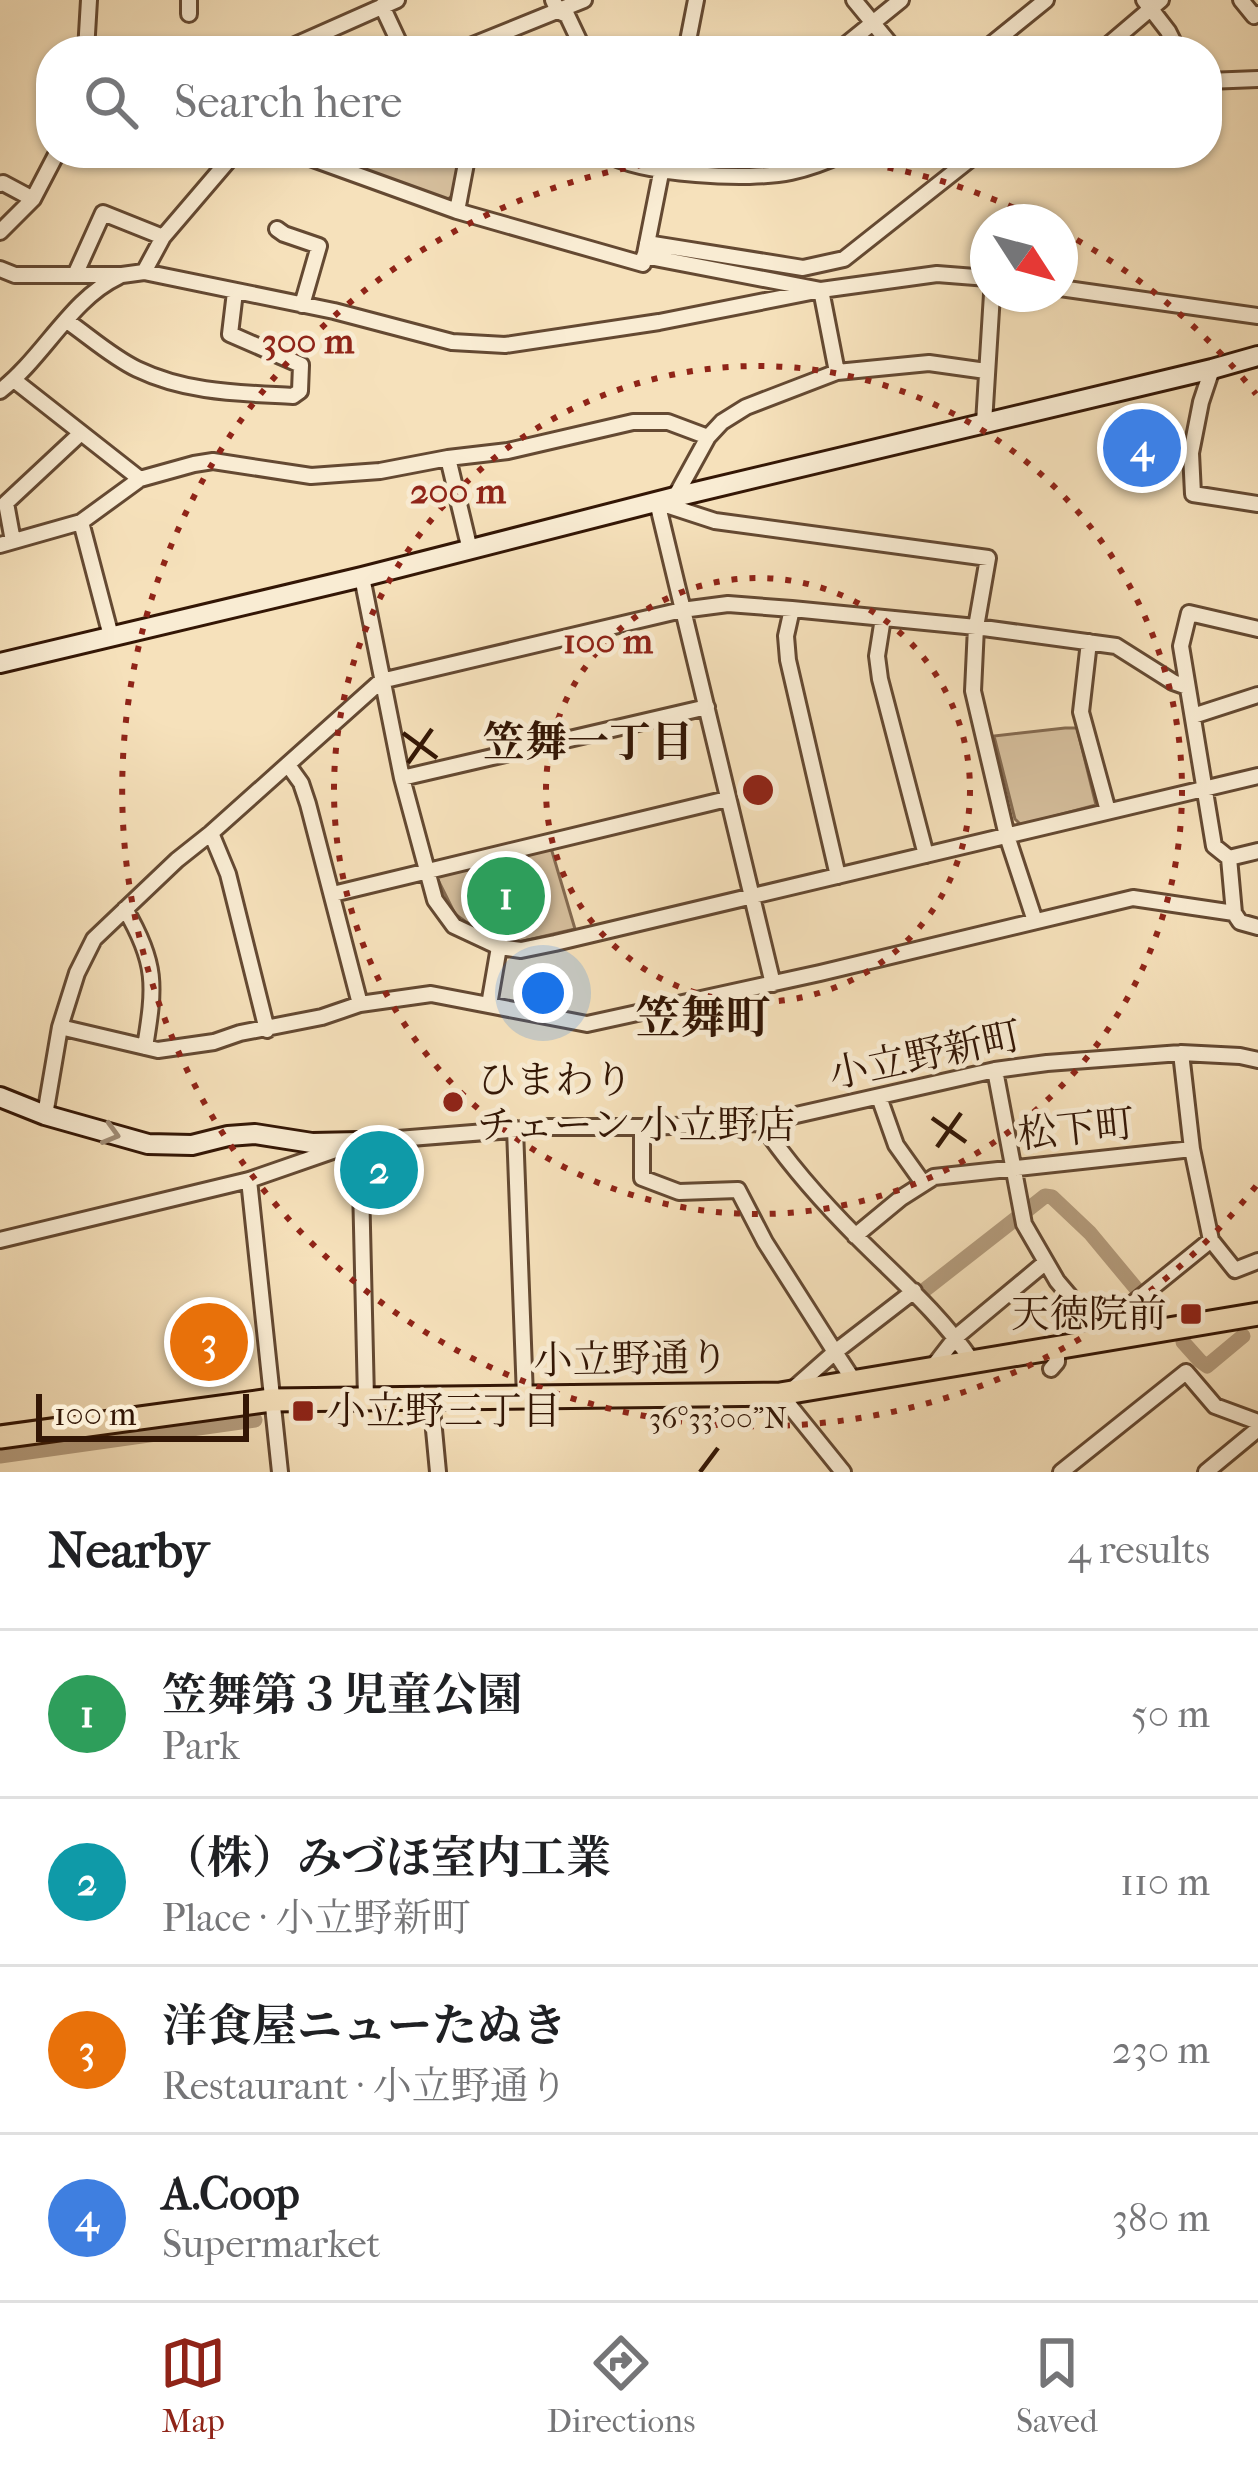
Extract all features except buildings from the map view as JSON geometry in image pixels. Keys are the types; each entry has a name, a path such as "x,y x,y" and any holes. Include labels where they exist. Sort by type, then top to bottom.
{"main road":[{"name":"小立野通り","path":"0,1437 271,1400 785,1393 972,1361 1054,1358 1108,1339 1258,1314"}],"street":[{"path":"87,36 89,0"},
{"path":"490,36 555,6 584,0"},
{"path":"689,36 696,0"},
{"path":"854,0 884,36"},
{"path":"857,36 901,0"},
{"path":"1002,36 1046,0"},
{"path":"1241,0 1254,16 1258,14"},
{"path":"316,36 390,3 399,36"},
{"path":"1117,36 1152,3 1170,36"},
{"path":"555,6 568,15 577,36"},
{"path":"1222,81 1258,80"},
{"path":"0,232 33,199 49,168"},
{"path":"143,272 163,237 221,168"},
{"path":"338,168 457,211 643,264 662,168"},
{"path":"457,211 465,168"},
{"path":"686,168 710,175 787,173 805,168"},
{"path":"645,249 803,268 844,259 958,168"},
{"path":"0,184 33,199"},
{"path":"75,275 103,213 163,237"},
{"path":"278,229 319,246 302,305"},
{"path":"645,249 821,290"},
{"path":"0,269 15,275 143,272 452,342 505,345 821,290 937,274 970,277"},
{"path":"0,391 98,286 122,275"},
{"path":"821,290 837,373"},
{"path":"1078,291 1258,316"},
{"path":"67,321 134,368 171,382 208,392 293,396 300,391 301,365 230,334 235,292"},
{"path":"984,423 991,312"},
{"path":"0,663 1258,356"},
{"path":"773,984 682,610 666,500 708,437 746,407 837,373 929,362 986,371"},
{"path":"1212,370 1191,453 1193,494 1258,504"},
{"path":"14,380 140,478"},
{"path":"81,433 5,503 6,543 81,522 140,478 213,461 311,476 380,471 508,451 633,422 668,422 708,437"},
{"path":"448,458 470,550"},
{"path":"666,500 715,521 988,558 976,627 973,691 1007,836 1035,921"},
{"path":"81,522 111,636"},
{"path":"362,578 402,778 435,900 454,926 499,947 520,950 752,898 1258,776"},
{"path":"46,1115 60,1027 94,940 177,860 381,681 682,610 728,604 976,627 1116,646 1187,687"},
{"path":"792,609 786,636 788,660 838,876"},
{"path":"1258,629 1189,613 1181,646 1214,846 1229,858 1234,914 1240,922 1258,927"},
{"path":"883,618 880,679 926,855"},
{"path":"1089,642 1081,712 1108,811"},
{"path":"1193,716 1258,695"},
{"path":"402,778 707,707"},
{"path":"288,764 308,804 360,1004"},
{"path":"333,894 727,799"},
{"path":"212,833 228,874 267,1030"},
{"path":"1229,858 1258,850"},
{"path":"60,1027 158,1050 267,1030 360,1004 431,994 587,1024 1133,898 1234,914"},
{"path":"125,909 151,962 153,998 145,1047"},
{"path":"489,1005 499,947"},
{"path":"1181,1053 1192,1149 1210,1240 1235,1270 1258,1261"},
{"name":"小立野新町","path":"0,1240 249,1180 360,1142 548,1127 761,1123 995,1070 1047,1063 1181,1053 1258,1060"},
{"path":"995,1070 1024,1224 1058,1281 1108,1339"},
{"path":"0,1097 148,1144 192,1145 255,1134 312,1143 360,1142 366,1399"},
{"path":"855,1235 923,1183 896,1145 879,1097"},
{"path":"761,1123 789,1164 914,1291 972,1361"},
{"path":"642,1127 642,1178 680,1192 738,1190 765,1242 854,1381"},
{"path":"515,1130 525,1396"},
{"name":"松下町","path":"923,1183 934,1177 1192,1149"},
{"path":"249,1180 280,1472"},
{"path":"1108,1339 1116,1317 1210,1240"},
{"path":"932,1368 956,1337 1046,1262"},
{"path":"843,1472 785,1393 914,1291"},
{"path":"1061,1472 1079,1467 1186,1372 1215,1406 1258,1426 1206,1472"},
{"path":"431,1398 438,1472"}],"shaded area":[{"path":"358,168 458,168 447,200"},
{"path":"1077,728 1096,805 1021,825 1015,819 994,736"},
{"path":"551,848 575,929 519,942 481,933 455,914 437,878 441,874"}],"waterway":[{"path":"1026,1211 1045,1196 1052,1197 1090,1233 1139,1292"},
{"path":"922,1292 1018,1217"},
{"path":"1145,1298 1159,1314"},
{"path":"1183,1342 1207,1366 1243,1336"},
{"path":"0,1456 255,1420"}],"place":[{"name":"A.Coop","path":"1142,448"},
{"name":"笠舞第３児童公園","path":"506,896"},
{"name":"ひまわり チェーン 小立野店","path":"453,1102"},
{"name":"（株）みづほ室内工業","path":"379,1170"},
{"name":"天徳院前","path":"1191,1314"},
{"name":"洋食屋ニューたぬき","path":"209,1342"},
{"name":"小立野三丁目","path":"303,1411"}],"district":[{"name":"笠舞一丁目","path":"588,742"},
{"name":"笠舞町","path":"703,1018"}]}
